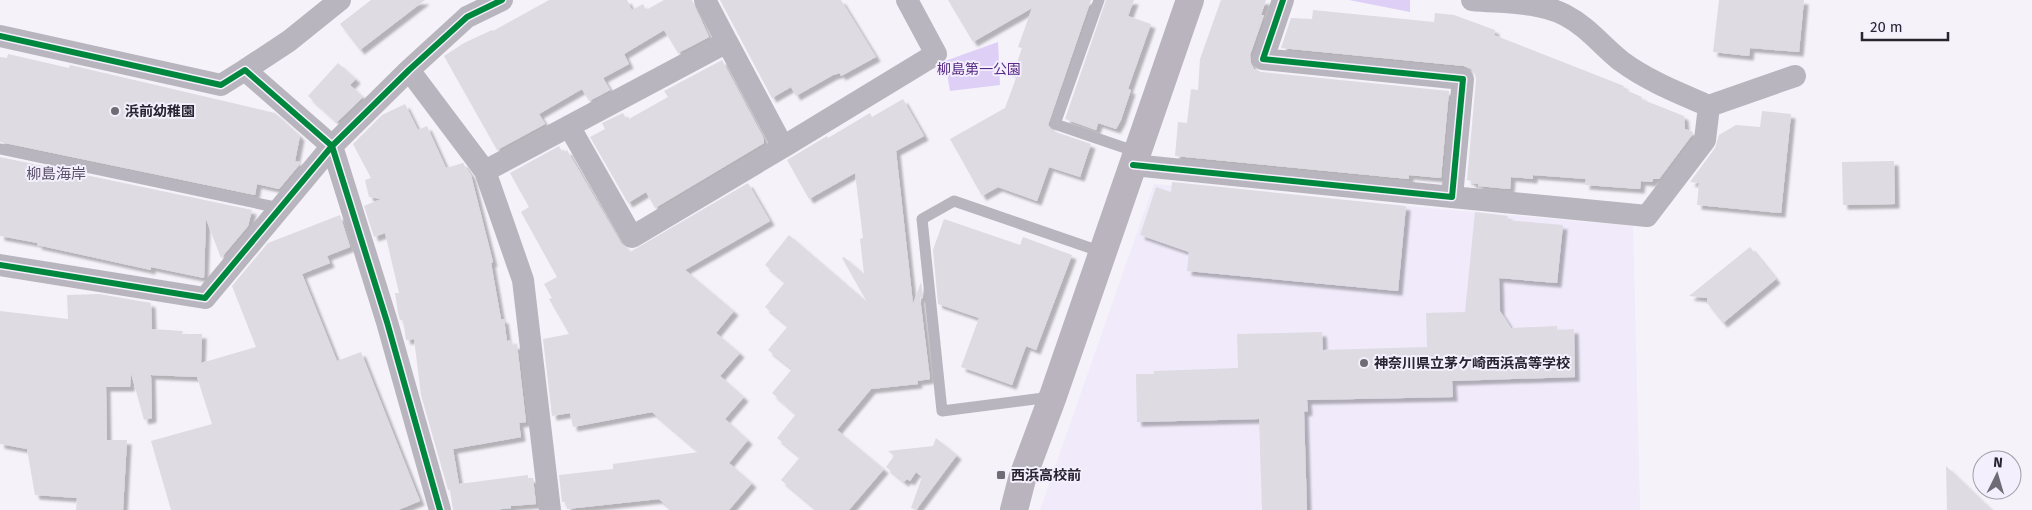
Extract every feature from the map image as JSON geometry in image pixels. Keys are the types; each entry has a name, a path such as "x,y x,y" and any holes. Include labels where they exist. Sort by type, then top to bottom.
{"street":[{"path":"0,36 221,85 289,41 340,0"},
{"path":"0,266 206,298 332,146 409,70 467,17 502,0"},
{"path":"705,0 783,148"},
{"path":"569,126 632,237 783,148 936,54 907,0"},
{"path":"1014,510 1022,479 1053,396 1190,0"},
{"path":"1283,0 1264,59 1463,79 1452,197"},
{"path":"1472,0 1532,6 1564,15 1590,31 1620,60 1650,80 1709,106 1795,76"},
{"path":"485,171 727,42"},
{"path":"246,70 332,146 384,313 440,510"},
{"path":"409,70 485,171 523,280 550,510"},
{"path":"1135,158 1452,197 1647,216 1705,140 1709,106"}],"lane":[{"path":"1099,0 1055,124 1135,158"},
{"path":"0,149 280,208"},
{"path":"1053,396 942,411 922,219 954,201 1102,252"}],"shaded area":[{"name":"神奈川県立茅ケ崎西浜高等学校","path":"1154,184 1633,226 1640,510 1040,510"}],"green space":[{"path":"1349,0 1410,0 1410,12"},
{"name":"柳島第一公園","path":"998,42 1000,85 950,91 945,61"}],"building":[{"path":"371,0 425,0 360,50 340,24"},
{"path":"549,0 627,0 632,10 643,4 646,10 664,0 692,0 709,37 678,53 664,30 624,54 629,64 603,78 610,90 589,101 582,89 539,114 545,124 497,150 444,56 464,43 493,31"},
{"path":"720,0 841,0 876,57 841,76 840,73 833,75 796,96 791,87 772,98"},
{"path":"948,0 1091,0 1048,125 1053,131 1091,144 1080,177 1049,167 1037,201 998,187 982,196 950,139 1005,108 1016,78 1012,77 1022,48 1018,47 1032,8 973,42"},
{"path":"1106,0 1134,0 1128,16 1151,24 1128,89 1131,90 1121,120 1116,129 1098,123 1096,130 1065,119"},
{"path":"1221,0 1266,0 1261,15 1264,15 1250,55 1254,69 1261,72 1449,91 1441,178 1409,175 1409,179 1175,156 1178,122 1187,123 1191,89 1198,90 1200,59"},
{"path":"1719,0 1804,0 1799,52 1750,48 1749,56 1713,52"},
{"path":"1313,10 1434,22 1435,13 1454,15 1495,30 1494,35 1624,86 1623,89 1642,97 1641,99 1684,116 1685,129 1693,132 1659,179 1653,179 1652,182 1641,181 1640,189 1585,185 1586,179 1533,175 1533,179 1511,177 1510,189 1478,186 1478,184 1467,180 1476,80 1475,74 1471,69 1464,66 1281,48 1291,18 1312,19"},
{"path":"8,54 69,68 70,65 275,113 300,136 295,161 300,162 299,165 279,189 257,184 255,195 0,142 0,57 7,58"},
{"path":"722,60 763,137 764,143 655,208 646,192 628,203 590,137 605,129 602,123 623,113 627,120 668,97 664,91"},
{"path":"338,63 356,79 350,85 363,97 337,122 308,96"},
{"path":"903,99 924,136 896,151 913,304 921,282 923,298 920,297 930,379 917,381 918,384 871,389 837,430 884,469 849,510 817,510 781,480 800,457 777,438 796,414 772,393 792,369 768,350 788,326 765,307 785,282 765,265 789,235 867,302 842,258 844,257 864,274 860,239 863,238 855,173 809,199 787,160 870,113 872,117"},
{"path":"405,104 418,130 427,126 446,168 463,163 471,175 493,262 491,263 501,319 504,319 507,341 512,340 512,345 517,344 526,422 519,423 521,437 453,449 459,484 528,475 528,478 533,478 536,504 511,506 511,508 494,510 453,510 450,490 448,490 421,395 414,339 406,340 403,320 400,320 398,313 395,293 399,293 385,233 374,237 364,206 381,199 369,197 365,180 371,178 353,144 382,115"},
{"path":"1762,111 1791,114 1781,213 1697,205 1699,183 1690,182 1715,148 1719,135 1736,125 1760,127"},
{"path":"559,146 563,153 567,150 621,243 630,252 748,183 770,221 685,270 734,311 716,333 740,353 720,376 744,397 725,419 748,440 729,463 752,483 729,510 672,510 659,499 567,509 566,502 562,502 559,475 613,469 613,464 699,452 652,412 573,427 570,413 552,416 543,339 569,334 549,299 552,298 544,284 557,277 521,212 529,207 510,173"},
{"path":"0,157 252,210 248,226 221,258 206,219 204,278 151,267 151,270 37,245 38,243 0,236"},
{"path":"1894,161 1895,204 1843,205 1842,162"},
{"path":"1172,182 1406,206 1398,291 1187,271 1189,252 1140,235 1156,187 1171,192"},
{"path":"1475,212 1508,216 1507,220 1563,225 1557,283 1499,278 1500,311 1511,328 1557,326 1557,330 1574,329 1575,377 1452,381 1453,397 1307,400 1308,411 1304,412 1307,510 1262,510 1259,419 1137,422 1136,374 1154,374 1154,371 1238,368 1237,334 1322,332 1323,350 1427,347 1426,313 1465,312"},
{"path":"340,215 350,247 327,256 330,263 302,274 337,361 361,352 420,501 398,510 171,510 151,441 212,424 197,377 151,375 152,418 144,420 131,373 130,387 106,387 107,440 127,440 123,510 76,510 77,498 35,495 27,449 0,444 0,311 68,319 67,295 99,294 151,303 152,329 183,331 182,334 202,334 201,363 256,347 232,286 268,243"},
{"path":"944,219 1020,245 1023,237 1072,255 1036,350 1026,346 1012,385 961,367 979,318 938,304 933,250"},
{"path":"1750,247 1776,279 1723,323 1707,303 1707,298 1689,296"},
{"path":"936,438 957,455 916,510 911,508 922,477 916,472 910,481 907,479 904,482 886,467 894,456 888,451 933,446"},
{"path":"1946,466 1972,491 1972,500 1982,500 1992,510 1947,510"}],"cycle path":[{"path":"0,265 205,298 332,146 409,70 467,17 502,0"},
{"path":"1133,165 1452,197 1463,79 1263,59 1283,0"},
{"path":"0,36 221,85 245,70 332,146 387,322 440,510"}],"place":[{"name":"浜前幼稚園","path":"115,111"},
{"name":"神奈川県立茅ケ崎西浜高等学校","path":"1364,363"},
{"name":"西浜高校前","path":"1001,475"}],"district":[{"name":"柳島海岸","path":"56,174"}]}
